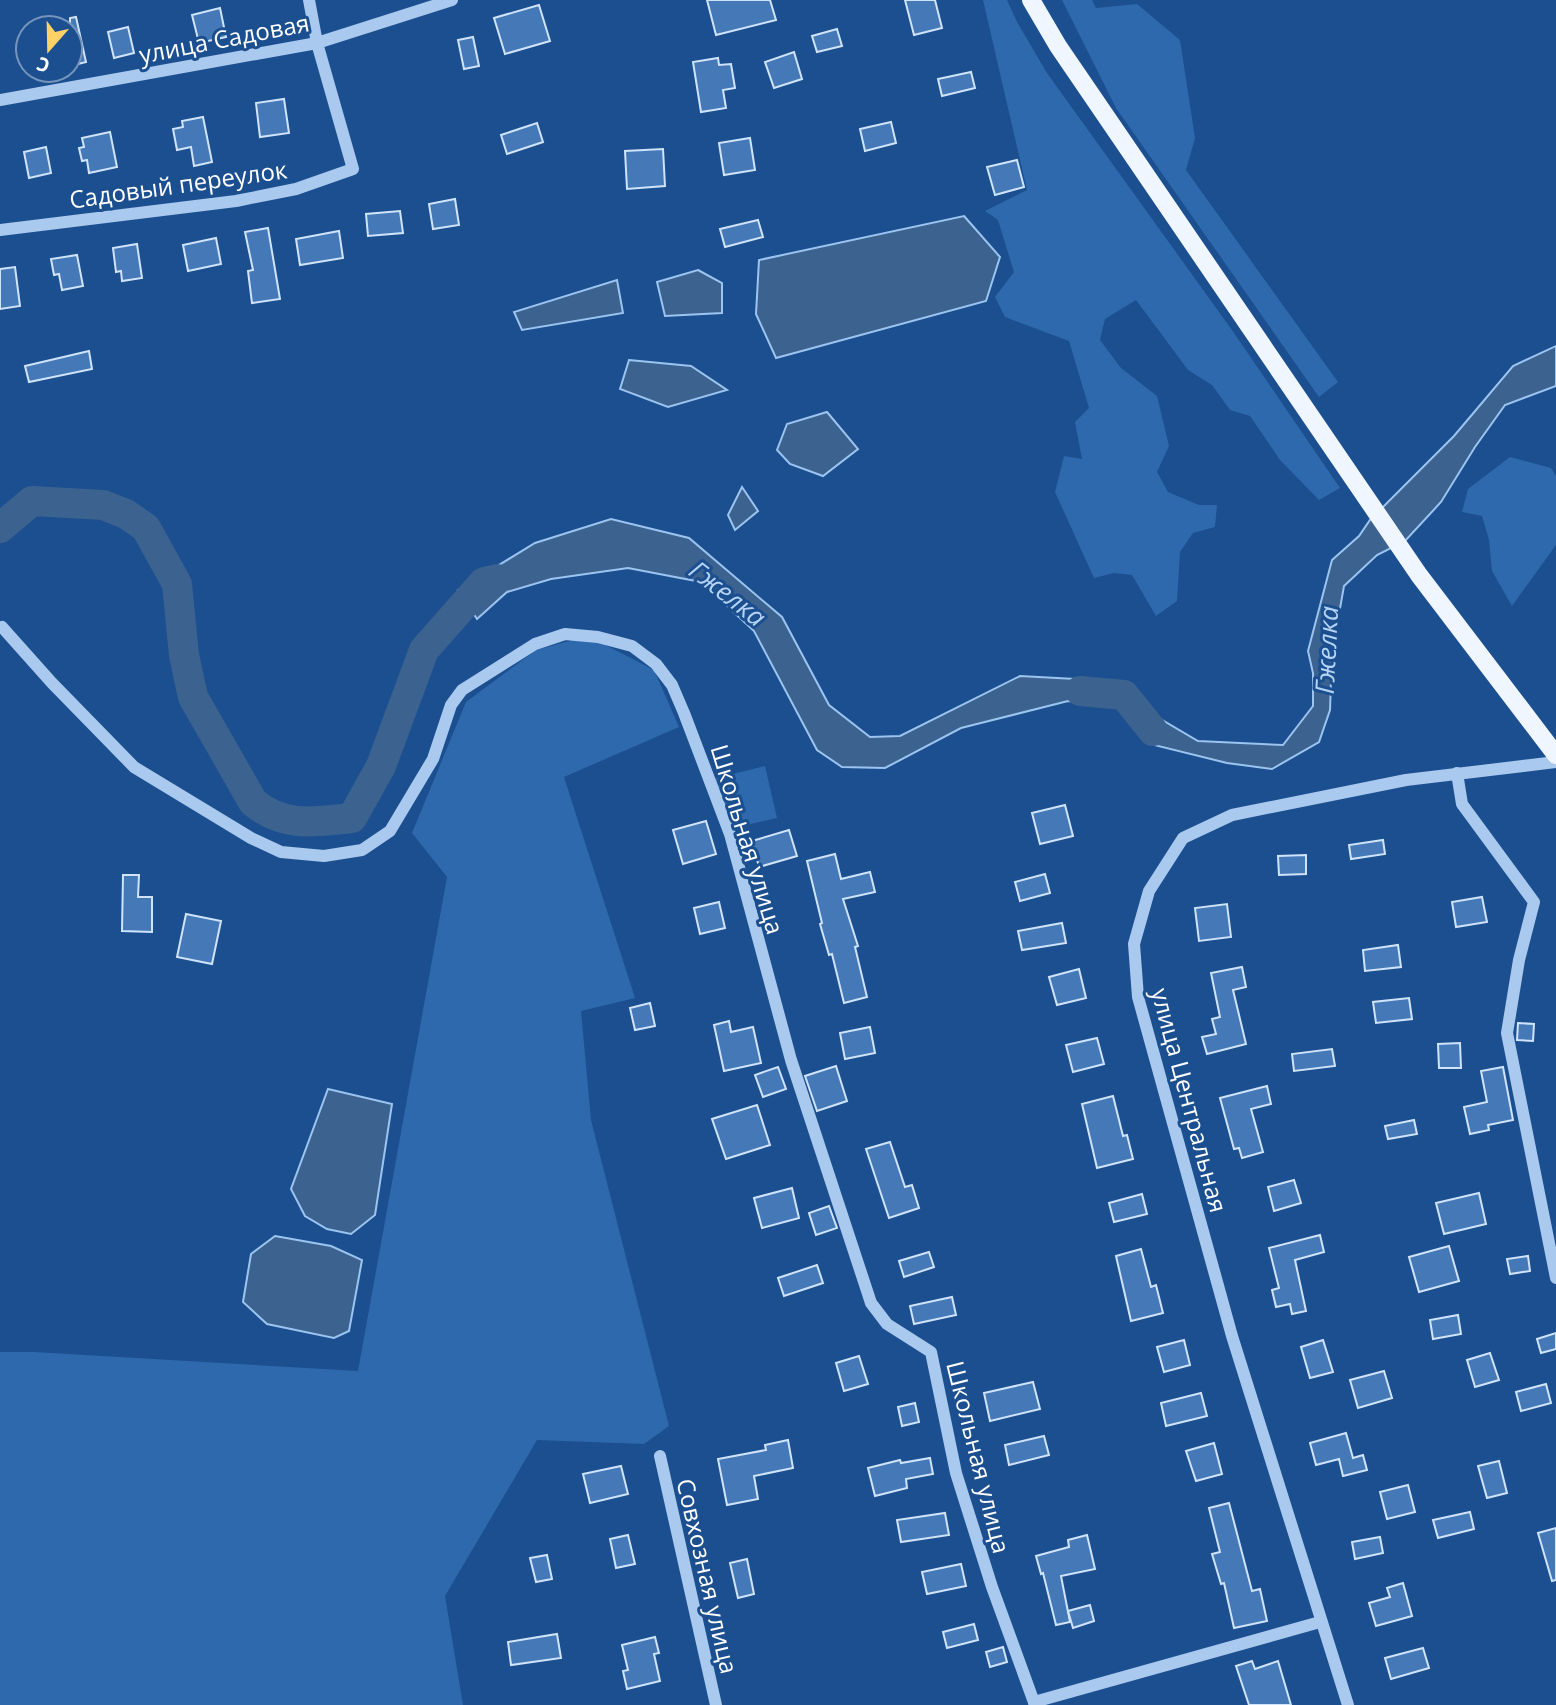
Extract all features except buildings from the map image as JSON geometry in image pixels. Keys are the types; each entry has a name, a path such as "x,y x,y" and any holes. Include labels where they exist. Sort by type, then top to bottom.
{"main road":[{"path":"1031,0 1058,46 1355,483 1419,575 1556,755"}],"street":[{"name":"Садовый переулок","path":"0,230 236,201 296,189 353,169 317,43 309,0"},
{"name":"улица Садовая","path":"0,100 317,43 452,0"},
{"name":"Школьная улица","path":"0,628 20,645 52,683 134,767 251,838 281,852 324,856 362,850 390,831 433,759 452,705 461,690 535,644 565,634 598,637 632,646 656,664 672,685 730,834 791,1060 872,1303 887,1324 931,1352 956,1473 992,1587 1034,1703"},
{"name":"улица Центральная","path":"1348,1705 1232,1336 1138,997 1133,944 1149,891 1183,838 1231,815 1406,780 1556,761"},
{"path":"1457,773 1462,804 1534,902 1519,960 1507,1033 1556,1278"},
{"name":"Совхозная улица","path":"660,1456 716,1705"},
{"path":"1034,1703 1320,1622"}],"shaded area":[{"path":"983,0 1007,0 1047,73 1232,330 1340,488 1319,500 1280,460 1250,416 1230,410 1212,385 1188,370 1136,300 1105,319 1100,340 1121,368 1157,396 1169,446 1157,472 1168,492 1199,505 1217,505 1215,527 1193,533 1180,552 1177,601 1156,616 1132,575 1114,573 1094,578 1055,492 1064,456 1082,459 1075,422 1089,408 1069,341 1005,317 995,297 1014,272 998,220 985,211 1027,190"},
{"path":"1062,0 1092,0 1096,8 1137,4 1180,40 1195,138 1186,170 1338,382 1319,397 1116,108"},
{"path":"1510,457 1551,468 1556,476 1556,545 1512,606 1492,571 1489,540 1482,516 1462,512 1468,489"},
{"path":"588,636 654,670 679,727 564,777 635,998 581,1011 591,1120 669,1426 644,1444 537,1440 445,1596 463,1705 0,1705 0,1352 358,1371 447,877 412,833 466,702 536,650"},
{"path":"765,766 777,818 724,830 709,780"}],"water":[{"path":"964,216 1000,257 986,301 776,358 756,314 759,260"},
{"path":"698,270 722,283 722,313 665,316 657,282"},
{"path":"617,280 623,313 522,330 514,312"},
{"path":"1556,346 1556,386 1505,405 1441,502 1405,541 1377,555 1344,586 1332,653 1330,710 1319,742 1272,769 1227,763 1154,745 1131,705 1068,701 961,728 885,768 842,767 817,750 754,631 701,582 628,568 551,579 507,592 477,619 458,590 535,543 611,519 689,538 782,617 829,705 870,737 900,736 1020,676 1094,680 1198,741 1283,745 1313,706 1313,673 1308,651 1332,560 1359,536 1370,520 1454,436 1513,366"},
{"path":"629,360 691,366 727,390 668,407 620,389"},
{"path":"827,412 858,449 823,476 790,464 777,450 787,424"},
{"path":"742,487 758,511 735,530 728,515"},
{"path":"328,1089 392,1104 375,1215 351,1234 327,1229 305,1216 291,1189"},
{"path":"275,1236 331,1246 362,1260 349,1331 334,1338 267,1324 243,1302 251,1254"}],"waterway":[{"name":"Гжелка","path":"0,528 32,501 103,505 126,514 146,528 177,584 184,655 193,697 253,802 288,820 325,821 352,818 381,766 424,650 484,582 497,579"},
{"name":"Гжелка","path":"1080,691 1124,695 1153,731"}]}
